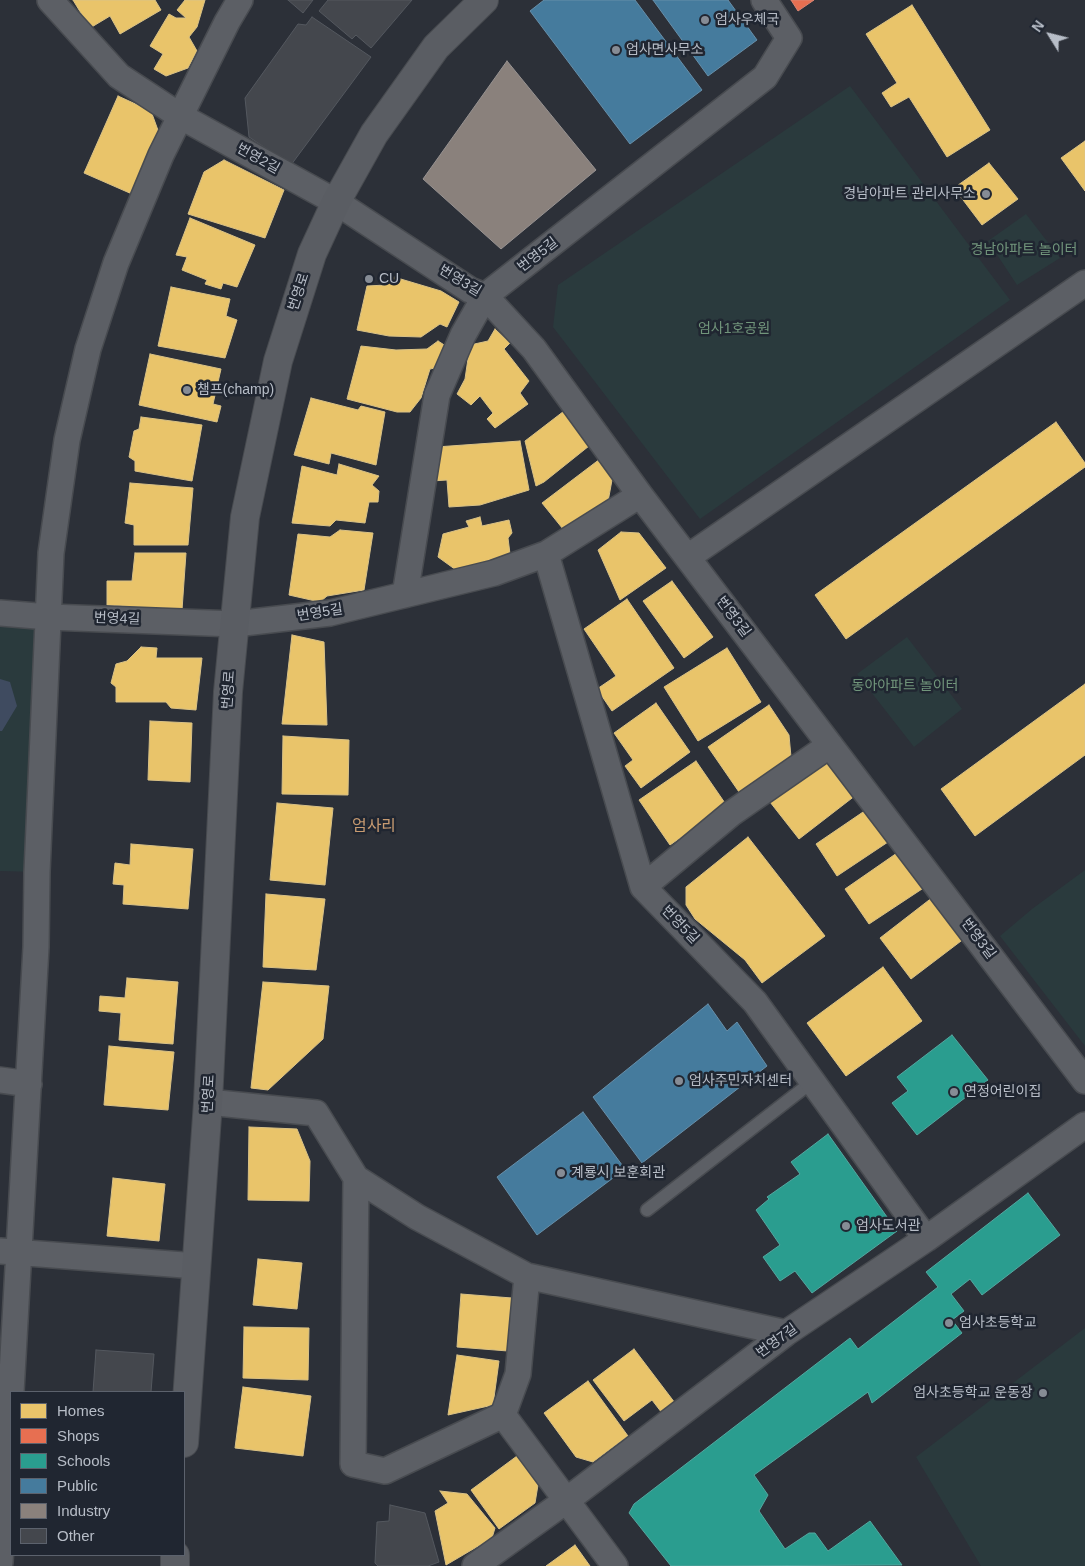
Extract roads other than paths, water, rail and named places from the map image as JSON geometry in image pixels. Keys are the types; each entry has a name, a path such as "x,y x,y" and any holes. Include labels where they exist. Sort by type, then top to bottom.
{"street":[{"name":"번영2길","path":"50,0 119,76 180,116 336,202"},
{"path":"11,1391 10,1252 29,1084 51,552 67,440 88,349 116,263 161,155 227,22 240,0"},
{"name":"번영로","path":"185,1429 208,1102 228,692 245,516 278,361 312,254 336,202 374,134 436,47 484,0"},
{"name":"번영5길","path":"405,596 437,394 463,335 485,296 765,77 789,38 764,0"},
{"name":"번영3길","path":"336,202 470,290 485,296 534,349 640,495 1085,1081"},
{"path":"688,557 1085,283"},
{"name":"번영5길","path":"234,624 330,614 494,573 546,554 640,495"},
{"name":"번영5길","path":"546,554 643,887 755,1002 926,1239"},
{"name":"번영4길","path":"0,613 49,617 234,624"},
{"path":"643,887 732,813 830,745"},
{"path":"0,1080 29,1084"},
{"path":"208,1102 316,1113 356,1178 417,1217 527,1276 786,1333"},
{"name":"번영7길","path":"475,1566 567,1500 786,1333 926,1239 1085,1125"},
{"path":"356,1178 353,1464 385,1471 502,1415 518,1374 527,1276"},
{"path":"10,1252 197,1266"},
{"path":"0,1562 10,1408"},
{"path":"502,1415 615,1566"}],"lane":[{"path":"647,1210 813,1081"}],"water":[{"path":"0,679 10,682 17,706 2,731 0,731"}],"place":[{"name":"엄사우체국","path":"705,20"},
{"name":"엄사면사무소","path":"616,50"},
{"name":"경남아파트 관리사무소","path":"986,194"},
{"name":"CU","path":"369,279"},
{"name":"챔프(champ)","path":"187,390"},
{"name":"엄사주민자치센터","path":"679,1081"},
{"name":"연정어린이집","path":"954,1092"},
{"name":"계룡시 보훈회관","path":"561,1173"},
{"name":"엄사도서관","path":"846,1226"},
{"name":"엄사초등학교","path":"949,1323"},
{"name":"엄사초등학교 운동장","path":"1043,1393"}],"district":[{"name":"엄사리","path":"374,827"}],"park label":[{"name":"경남아파트 놀이터","path":"1024,250"},
{"name":"엄사1호공원","path":"734,329"},
{"name":"동아아파트 놀이터","path":"905,686"}]}
